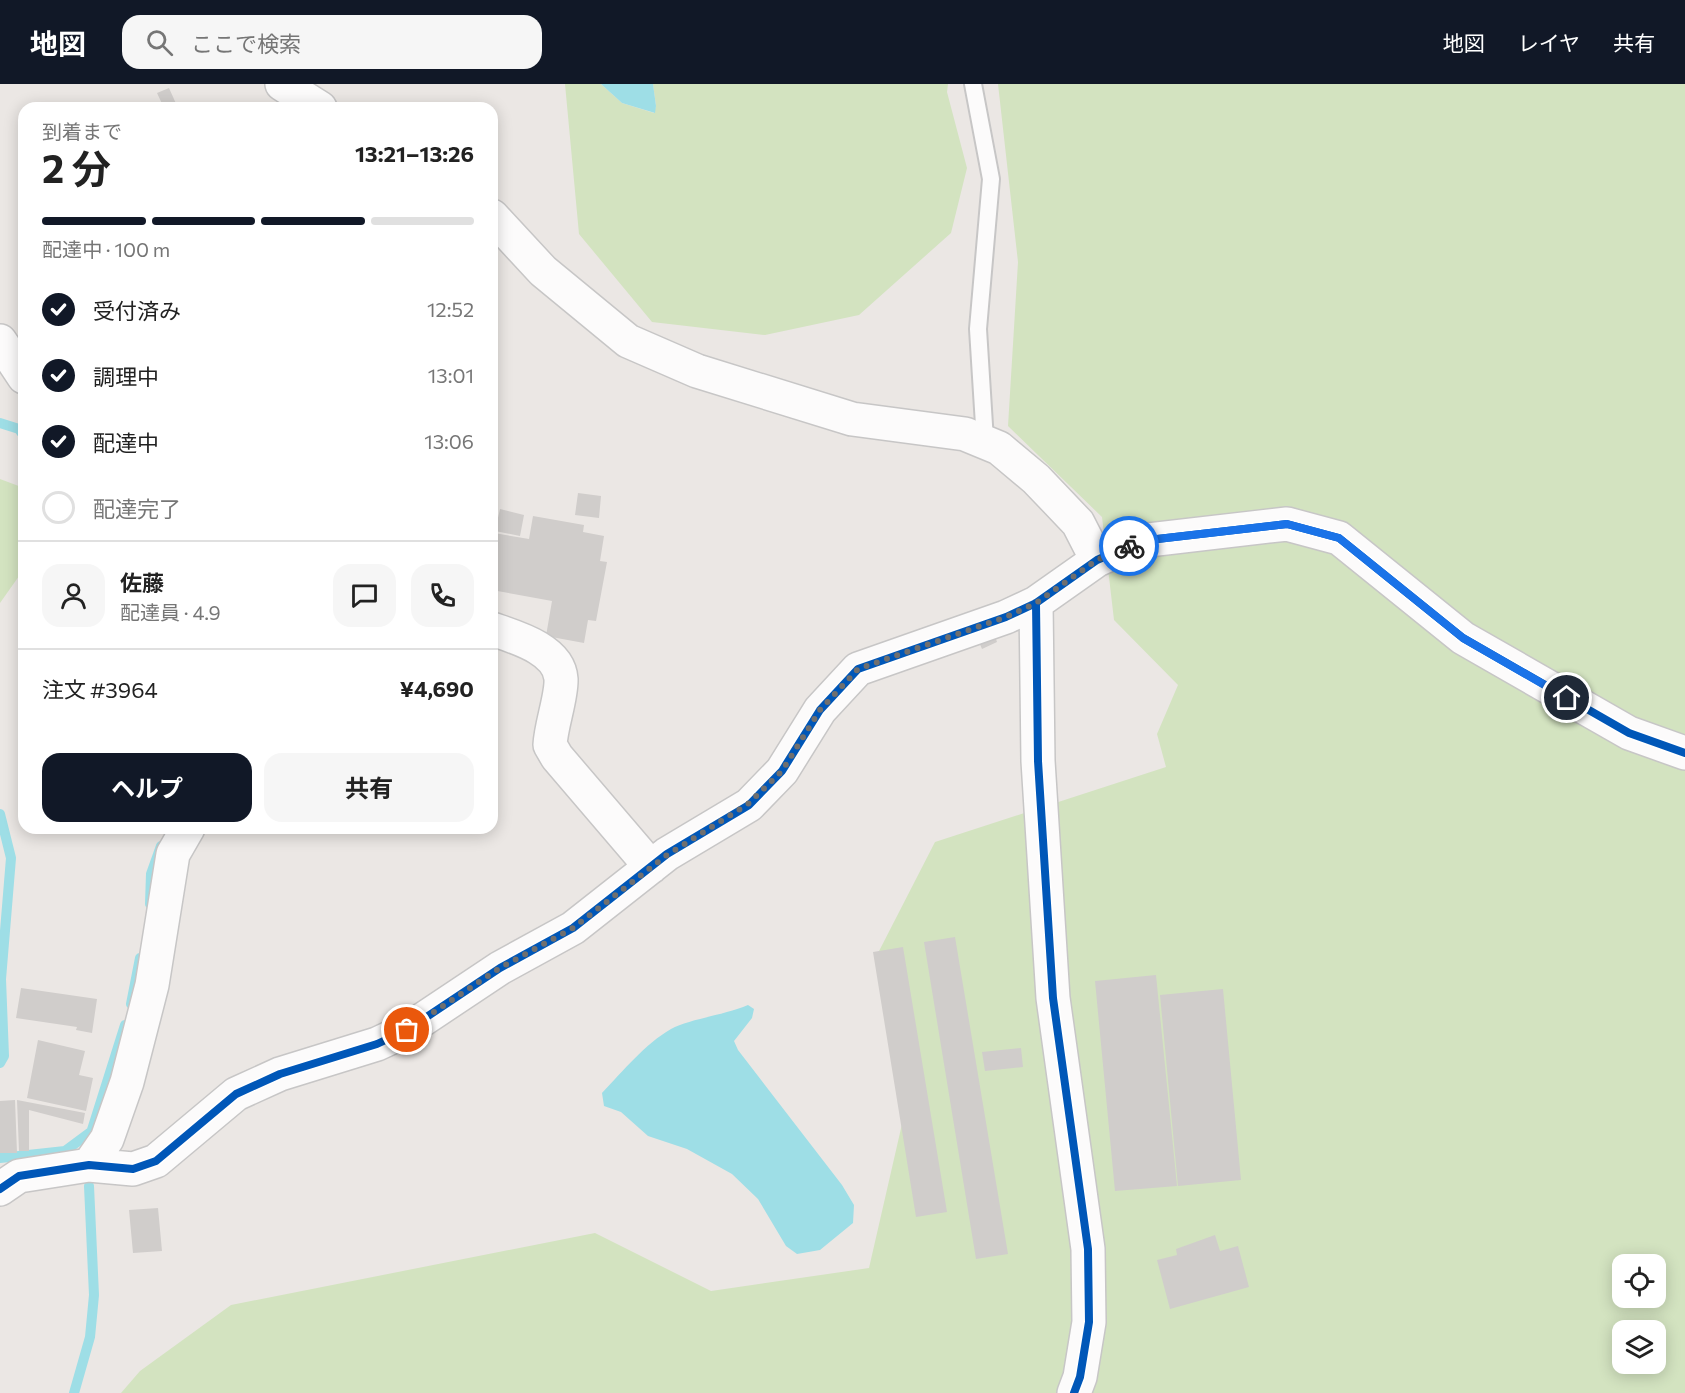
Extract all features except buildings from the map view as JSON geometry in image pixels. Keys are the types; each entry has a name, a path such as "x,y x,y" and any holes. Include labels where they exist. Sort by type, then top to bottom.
{"street":[{"path":"270,102 276,84"},
{"path":"282,84 310,102"},
{"path":"498,222 543,270 628,341 697,371 852,419 965,434 999,448 1036,479 1078,523 1097,560"},
{"path":"0,342 18,368"},
{"path":"0,1190 19,1176 89,1165 133,1169 156,1161 236,1094 280,1074 377,1044 407,1030 500,968 573,928 651,867 748,804 782,771 820,710 858,669 1006,617 1036,603 1097,560 1140,541 1287,524 1339,538 1463,638 1629,734 1685,753"},
{"path":"1036,603 1038,761 1053,998 1088,1249 1089,1322 1080,1377 1074,1393"},
{"path":"498,631 529,643 551,659 561,678 550,745 557,757 651,867"},
{"path":"89,1165 107,1139 127,1082 152,985 173,854 185,834"}],"lane":[{"path":"973,84 991,180 978,329 985,441"}],"green space":[{"path":"565,84 601,84 622,103 654,113 656,106 653,84 948,84 947,92 967,168 951,233 859,315 765,335 652,322 579,234"},
{"path":"998,84 1685,84 1685,1393 121,1393 140,1371 231,1305 595,1233 711,1291 869,1268 913,1076 877,955 935,842 1166,767 1157,734 1178,685 1114,620 1102,517 1008,426 1018,262"},
{"path":"0,479 18,486 18,578 0,603"}],"water":[{"path":"601,84 653,84 655,113 622,103"},
{"path":"748,1005 754,1009 752,1018 734,1041 738,1050 842,1185 854,1205 853,1223 820,1250 797,1254 786,1246 758,1199 732,1174 687,1149 648,1136 621,1112 604,1106 602,1093 635,1058 661,1035 679,1026"}],"waterway":[{"path":"0,423 18,429"},
{"path":"0,814 11,858 1,979 4,1056 0,1063"},
{"path":"150,904 151,874 161,846"},
{"path":"131,1004 140,958"},
{"path":"90,1136 125,1025"},
{"path":"0,1158 65,1151 92,1131"},
{"path":"74,1393 90,1337 94,1295 89,1186"}],"cycle path":[{"path":"0,1189 19,1176 89,1165 133,1169 156,1161 236,1094 280,1074 377,1044 407,1030 500,968 573,928 667,854 749,805 782,771 820,710 858,669 1006,617 1036,603 1097,560 1140,541 1287,524 1339,538 1463,638 1629,733 1685,753"},
{"path":"1036,603 1038,761 1053,998 1088,1249 1089,1322 1080,1377 1074,1393"}],"way so far":[{"path":"407,1030 500,968 573,928 667,855 748,804 782,771 820,710 858,669 1006,617 1036,603 1097,560 1129,546"}],"route":[{"path":"1129,546 1140,541 1287,524 1339,538 1424,609 1463,638 1567,698"}]}
